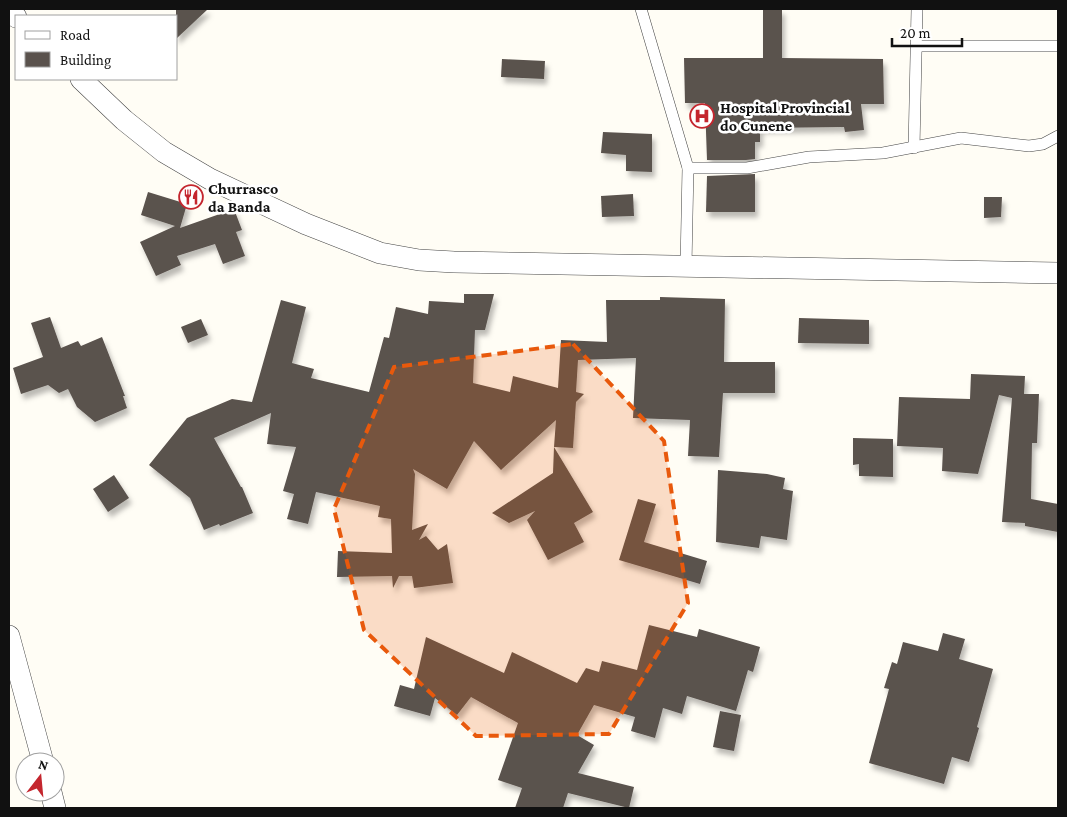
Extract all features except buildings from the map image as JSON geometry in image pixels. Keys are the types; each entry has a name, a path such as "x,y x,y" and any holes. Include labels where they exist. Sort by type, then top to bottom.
{"street":[{"path":"82,80 124,120 164,152 210,179 306,224 380,253 419,260 454,262 1058,273"},
{"path":"9,636 40,752"}],"lane":[{"path":"641,9 688,168 686,266"},
{"path":"914,148 917,9"},
{"path":"916,46 1058,46"},
{"path":"688,168 747,168 809,157 883,153 961,138 1029,146 1043,144 1058,136"}],"highlighted area":[{"path":"573,344 664,441 688,603 609,734 476,736 364,630 334,509 394,367"}],"place":[{"name":"Hospital Provincial do Cunene","path":"702,116"},
{"name":"Churrasco da Banda","path":"191,197"}]}
